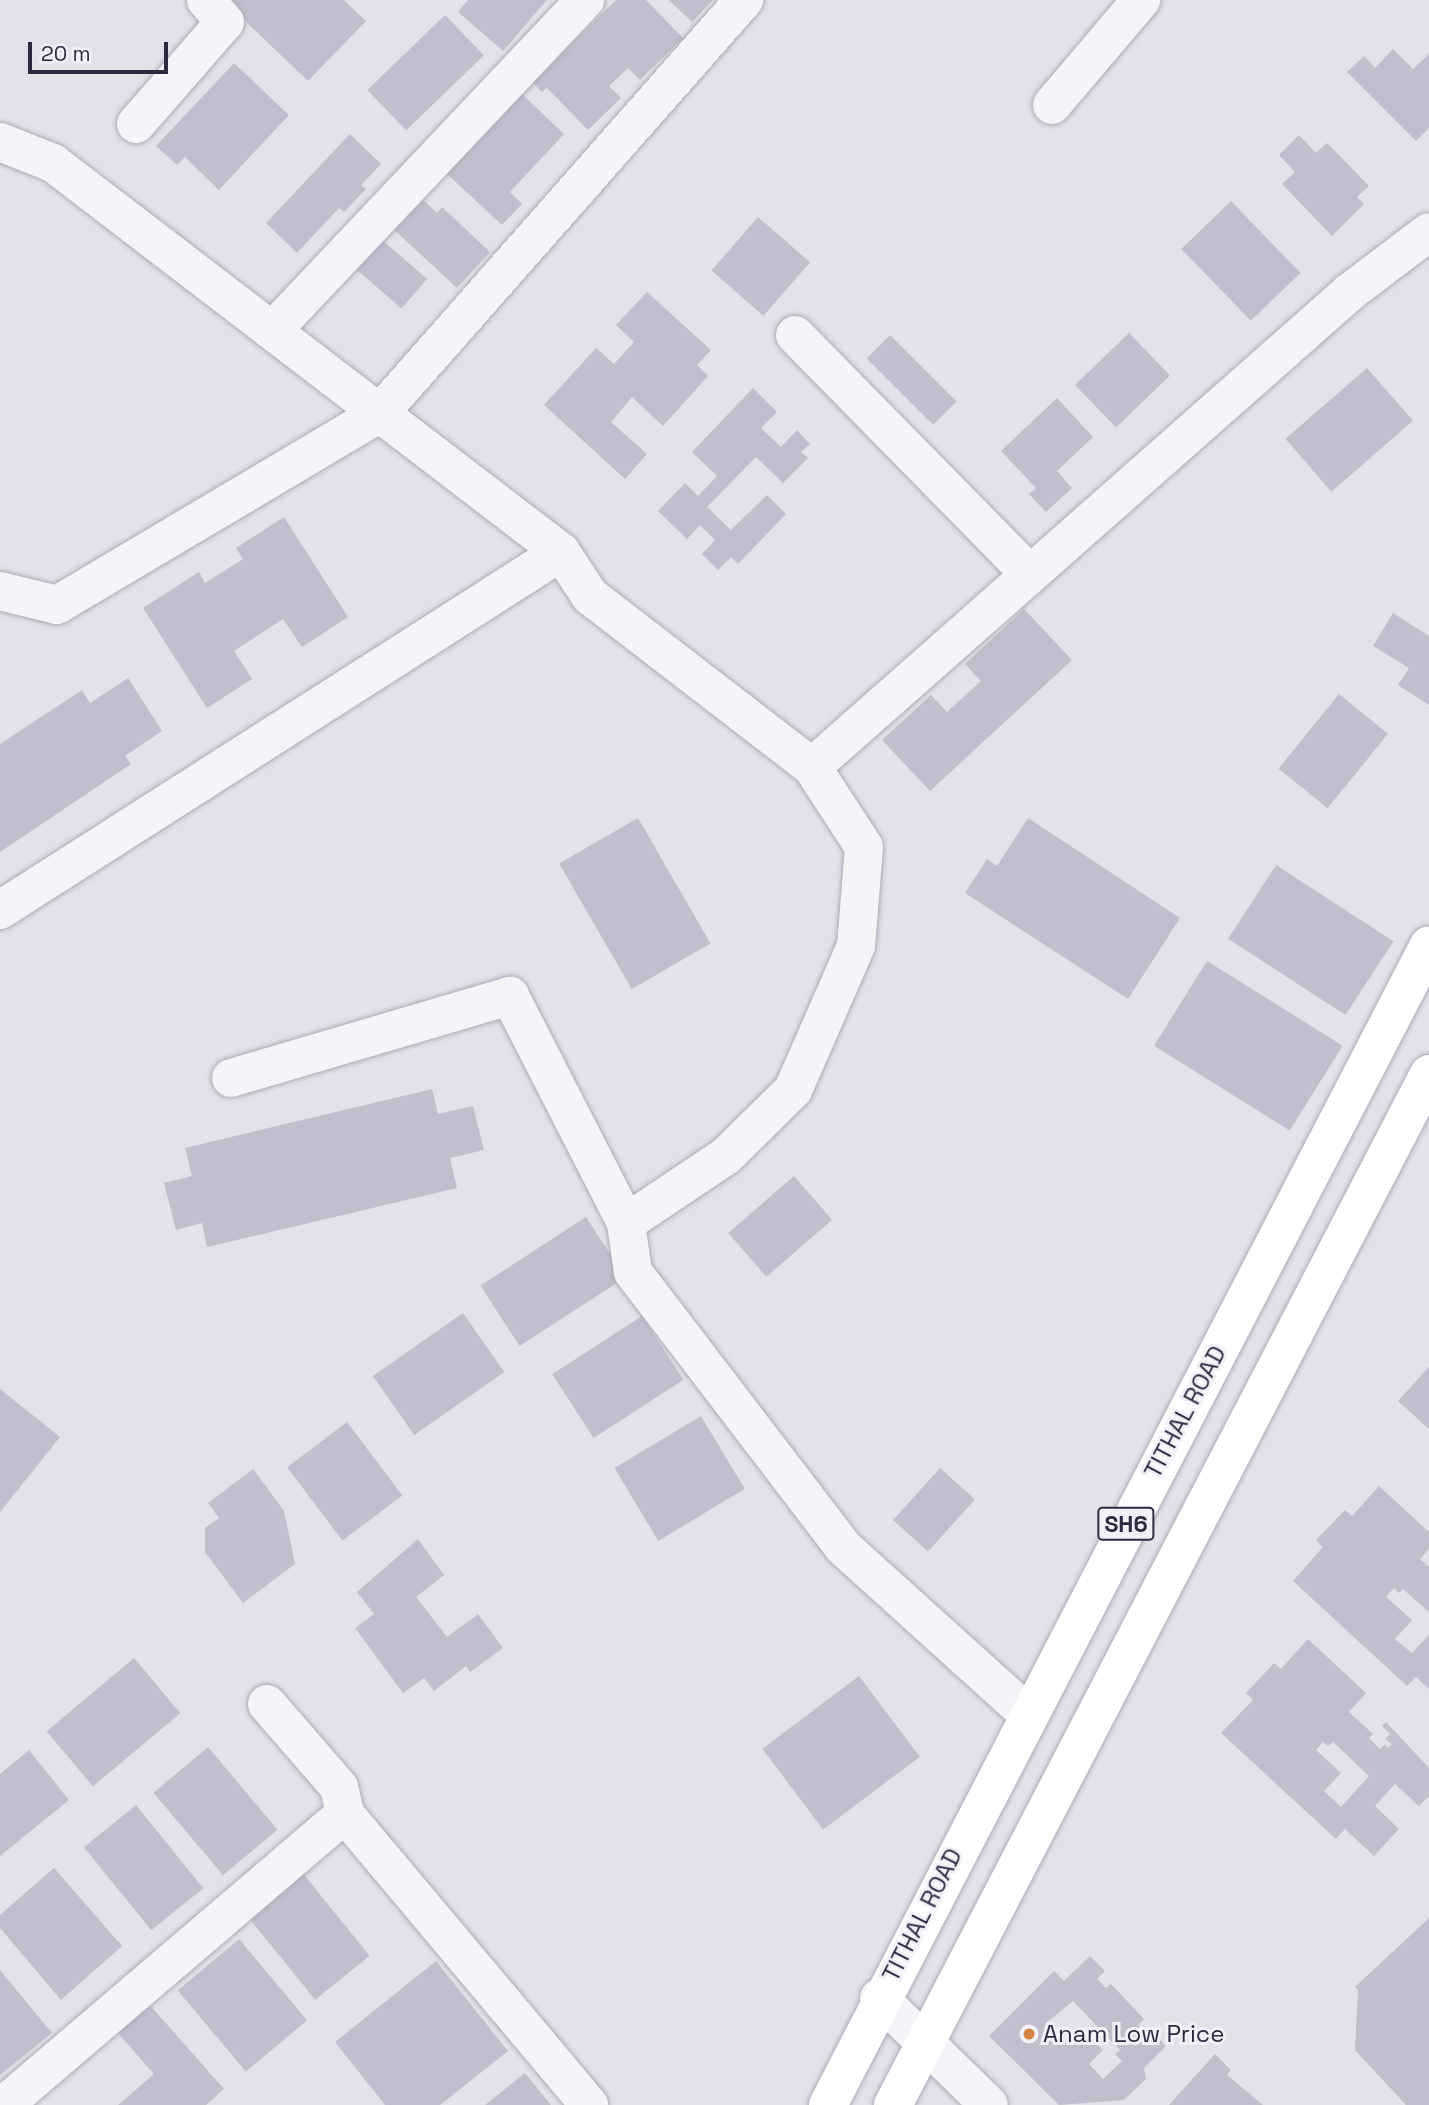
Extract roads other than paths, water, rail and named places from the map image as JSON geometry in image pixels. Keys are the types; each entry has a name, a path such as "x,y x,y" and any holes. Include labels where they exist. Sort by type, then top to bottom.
{"main road":[{"name":"TITHAL ROAD","path":"828,2105 879,1998 1429,945"},
{"path":"894,2105 928,2045 1429,1074"}],"street":[{"path":"136,124 225,22 206,0"},
{"path":"272,331 585,0"},
{"path":"0,591 57,605 380,413 744,0"},
{"path":"1052,105 1141,0"},
{"path":"0,142 53,163 561,552 590,596 813,767 864,847 856,946 793,1090 726,1156 626,1223"},
{"path":"813,767 1350,292 1429,232"},
{"path":"795,335 1030,574"},
{"path":"0,910 561,552"},
{"path":"231,1078 510,996 626,1223 633,1272 843,1548 1028,1714"},
{"path":"267,1704 339,1787 345,1814 589,2105"},
{"path":"4,2105 345,1814"},
{"path":"879,1998 989,2105"}],"place":[{"name":"Anam Low Price","path":"1029,2034"}]}
